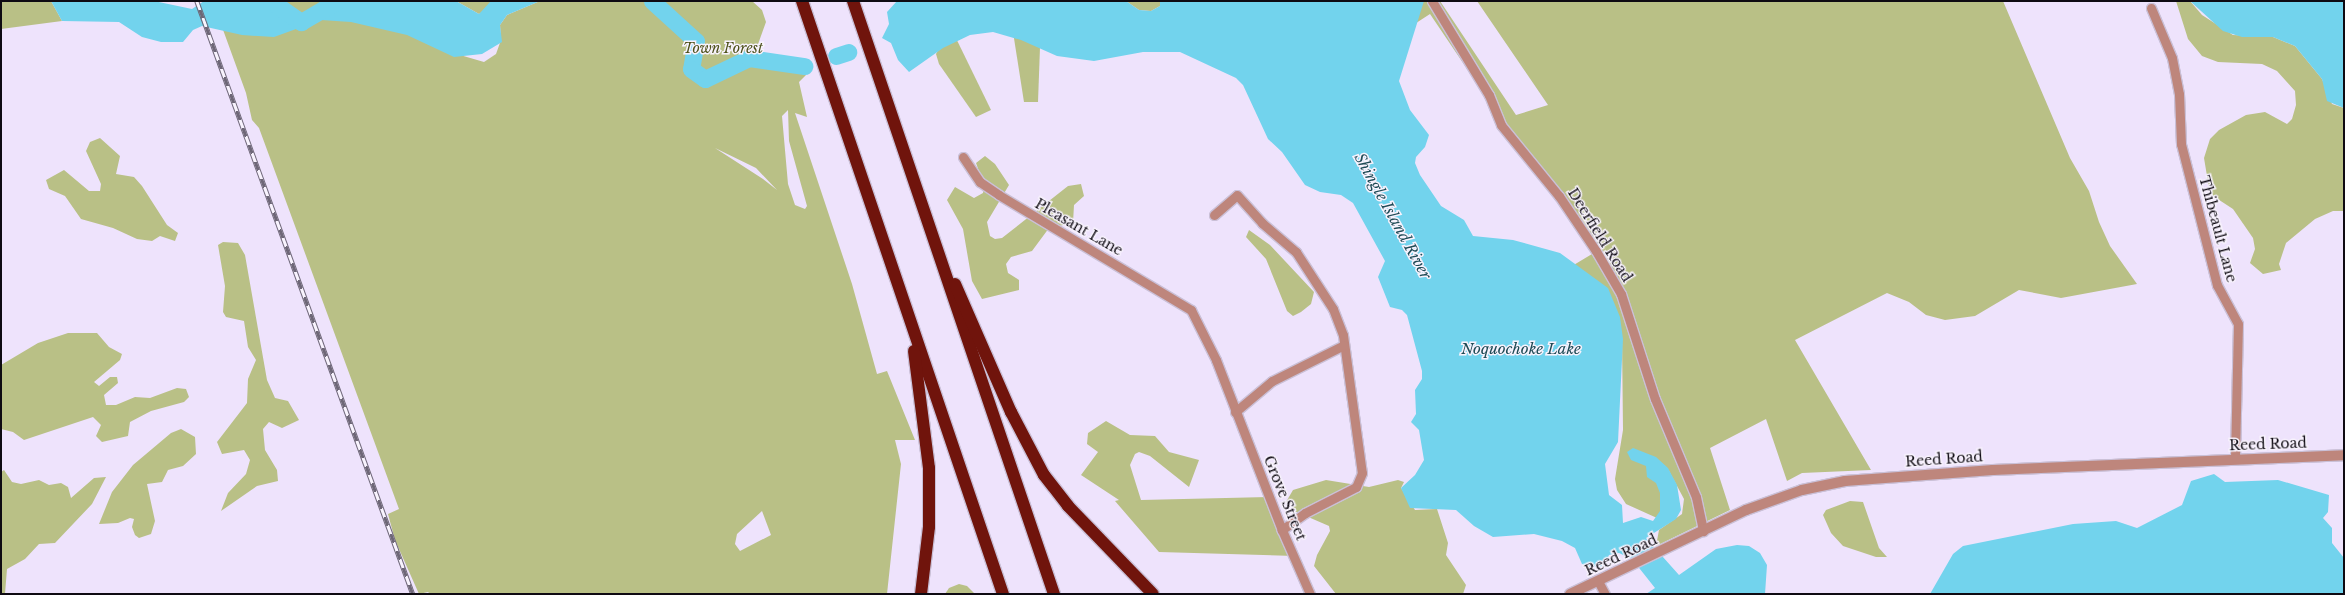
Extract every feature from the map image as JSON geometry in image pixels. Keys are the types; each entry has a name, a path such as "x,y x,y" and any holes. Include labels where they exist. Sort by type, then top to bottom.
{"highway":[{"path":"802,1 1003,594"},
{"path":"853,1 1054,594"},
{"path":"932,235 1021,432 1044,475 1068,506 1153,594"},
{"path":"909,317 929,455 929,514 921,594"}],"street":[{"name":"Deerfield Road","path":"1432,1 1489,95 1501,125 1559,196 1621,294 1655,398 1696,497 1703,531"},
{"name":"Thibeault Lane","path":"2151,8 2172,58 2180,94 2181,144 2217,285 2238,324 2235,459"},
{"name":"Pleasant Lane","path":"963,157 980,182 999,195 1191,310"},
{"path":"1214,215 1237,195 1262,223 1296,252 1333,309 1344,345 1362,473 1356,487 1305,513 1282,530"},
{"name":"Grove Street","path":"1191,310 1208,341 1282,530 1310,594"},
{"path":"1235,412 1272,381 1344,345"},
{"name":"Reed Road","path":"1570,594 1632,566 1746,510 1802,490 1846,481 2235,459 2344,455"},
{"path":"1598,581 1605,594"}],"green space":[{"path":"1,1 51,1 62,21 1,29"},
{"path":"268,1 328,1 302,18 289,16"},
{"name":"Town Forest","path":"352,1 460,55 484,62 496,54 501,40 500,25 507,15 540,1 752,1 762,10 766,22 757,47 761,56 799,63 806,68 806,75 799,82 807,117 795,113 852,284 877,374 887,371 915,440 895,440 901,464 887,594 430,594 428,592 419,594 395,540 388,514 399,509 259,128 252,120 246,93 218,16 298,23","holes":["788,110 789,141 807,206 805,209 795,205 788,184 782,116","715,148 756,168 777,190 763,179","762,511 771,535 740,551 735,544 737,534"]},
{"path":"456,1 502,1 479,14"},
{"path":"1126,1 1160,1 1160,6 1151,11 1139,10"},
{"path":"1414,1 1440,1 1516,115 1548,105 1477,1 2003,1 2070,158 2089,191 2099,222 2110,246 2137,284 2061,298 2019,290 1975,316 1945,320 1926,315 1909,302 1887,293 1795,340 1871,470 1802,473 1787,481 1766,419 1710,448 1730,510 1656,546 1659,530 1682,514 1684,499 1669,471 1669,495 1657,518 1626,504 1617,490 1615,479 1623,430 1622,340 1567,269 1592,254 1430,14 1413,25"},
{"path":"2176,1 2190,1 2202,15 2233,35 2273,37 2295,46 2322,79 2332,104 2344,108 2344,211 2333,211 2315,219 2286,243 2279,264 2281,270 2263,274 2250,263 2255,249 2253,238 2233,209 2210,194 2204,158 2210,139 2219,130 2246,115 2265,112 2287,124 2292,119 2296,105 2295,91 2277,71 2262,64 2218,62 2202,56 2188,39"},
{"path":"951,28 991,110 976,117 939,64 936,54"},
{"path":"1013,32 1040,47 1038,102 1024,102"},
{"path":"100,138 120,156 116,174 134,177 142,186 167,225 178,233 175,241 160,236 152,241 137,239 113,228 81,219 65,196 49,189 46,180 64,170 89,191 100,191 101,184 86,151 90,142"},
{"path":"985,156 995,164 1009,185 987,222 990,236 995,239 1002,238 1068,186 1081,184 1084,196 1074,205 1073,223 1049,228 1032,251 1011,257 1006,264 1008,273 1019,280 1019,290 982,299 972,281 963,229 947,200 955,187 974,198 983,193 984,185 976,163"},
{"path":"1249,230 1270,245 1314,292 1311,304 1301,312 1293,316 1287,311 1266,259 1246,237"},
{"path":"223,242 238,243 245,255 267,380 275,398 288,401 299,420 282,428 269,422 263,429 265,450 277,470 278,481 257,486 221,511 228,493 246,474 250,460 244,450 222,454 217,442 247,403 248,379 256,360 248,347 244,321 226,317 223,312 225,286 218,245"},
{"path":"68,333 97,333 109,347 122,354 120,360 94,382 99,386 110,377 117,377 118,383 104,395 106,405 116,405 135,397 150,398 177,388 186,389 189,397 184,402 151,411 130,422 128,436 102,442 96,436 101,425 93,417 24,440 13,432 1,429 1,365 38,343"},
{"path":"1106,421 1130,435 1155,436 1169,452 1199,460 1189,487 1150,456 1139,452 1135,454 1130,465 1141,500 1268,497 1295,556 1159,552 1115,501 1119,500 1081,475 1098,452 1087,444 1088,433"},
{"path":"181,429 195,437 196,454 183,466 168,470 162,482 147,484 155,521 151,534 139,538 135,535 132,527 134,519 130,518 118,523 99,524 112,492 133,465 171,433"},
{"path":"4,470 12,482 21,484 39,480 49,485 61,483 68,487 71,498 94,478 106,477 92,504 55,543 39,544 25,559 7,569 5,594 1,594 1,472"},
{"path":"1326,480 1369,487 1398,480 1404,482 1401,488 1415,510 1437,509 1448,543 1446,555 1466,585 1463,594 1336,594 1314,566 1317,555 1330,531 1329,526 1292,510 1286,502 1293,490"},
{"path":"1850,501 1863,502 1879,548 1887,557 1876,557 1843,546 1831,533 1823,515 1826,510"},
{"path":"959,584 967,586 975,594 945,594 949,588"}],"water":[{"path":"51,1 154,1 192,9 204,1 268,1 289,16 302,18 324,1 456,1 479,14 491,1 540,1 507,15 500,25 502,42 482,54 454,57 407,35 351,22 321,20 274,37 242,35 202,26 193,30 183,42 161,42 142,37 119,22 62,21"},
{"name":"Noquochoke Lake","path":"897,1 1126,1 1139,10 1151,11 1160,6 1160,1 1424,1 1399,81 1410,110 1429,135 1425,147 1416,157 1415,163 1420,175 1441,206 1464,220 1473,236 1513,240 1560,253 1608,288 1620,317 1623,339 1618,442 1605,464 1609,495 1622,505 1623,523 1641,517 1653,521 1660,511 1660,493 1656,483 1647,477 1646,466 1631,460 1627,452 1633,448 1656,457 1668,468 1677,485 1681,510 1676,519 1646,538 1679,575 1716,549 1737,545 1749,546 1760,553 1767,565 1765,594 1646,594 1655,588 1632,559 1619,553 1609,555 1604,566 1589,567 1582,564 1575,548 1562,541 1534,534 1493,537 1474,526 1456,510 1410,508 1401,488 1415,475 1424,460 1419,430 1411,422 1416,414 1415,390 1422,379 1422,371 1407,315 1402,310 1390,307 1378,277 1385,261 1353,203 1341,195 1320,192 1305,185 1282,152 1268,139 1243,85 1236,78 1180,52 1143,52 1094,61 1057,56 1021,40 993,32 970,35 943,48 909,72 898,60 891,43 882,38 889,24 887,12"},
{"path":"2190,1 2344,1 2344,108 2327,101 2322,79 2295,46 2273,37 2242,37 2223,31"},
{"path":"2214,474 2225,482 2278,480 2329,495 2328,512 2323,518 2332,528 2332,543 2344,558 2344,594 1930,594 1953,554 1963,546 2073,524 2116,521 2137,528 2182,505 2191,481"}],"waterway":[{"name":"Shingle Island River","path":"271,1 301,22 337,1"},
{"name":"Shingle Island River","path":"652,1 696,41 691,69 705,79 749,58 804,66"},
{"name":"Shingle Island River","path":"836,56 848,52"}],"railway":[{"path":"197,1 413,594"}]}
